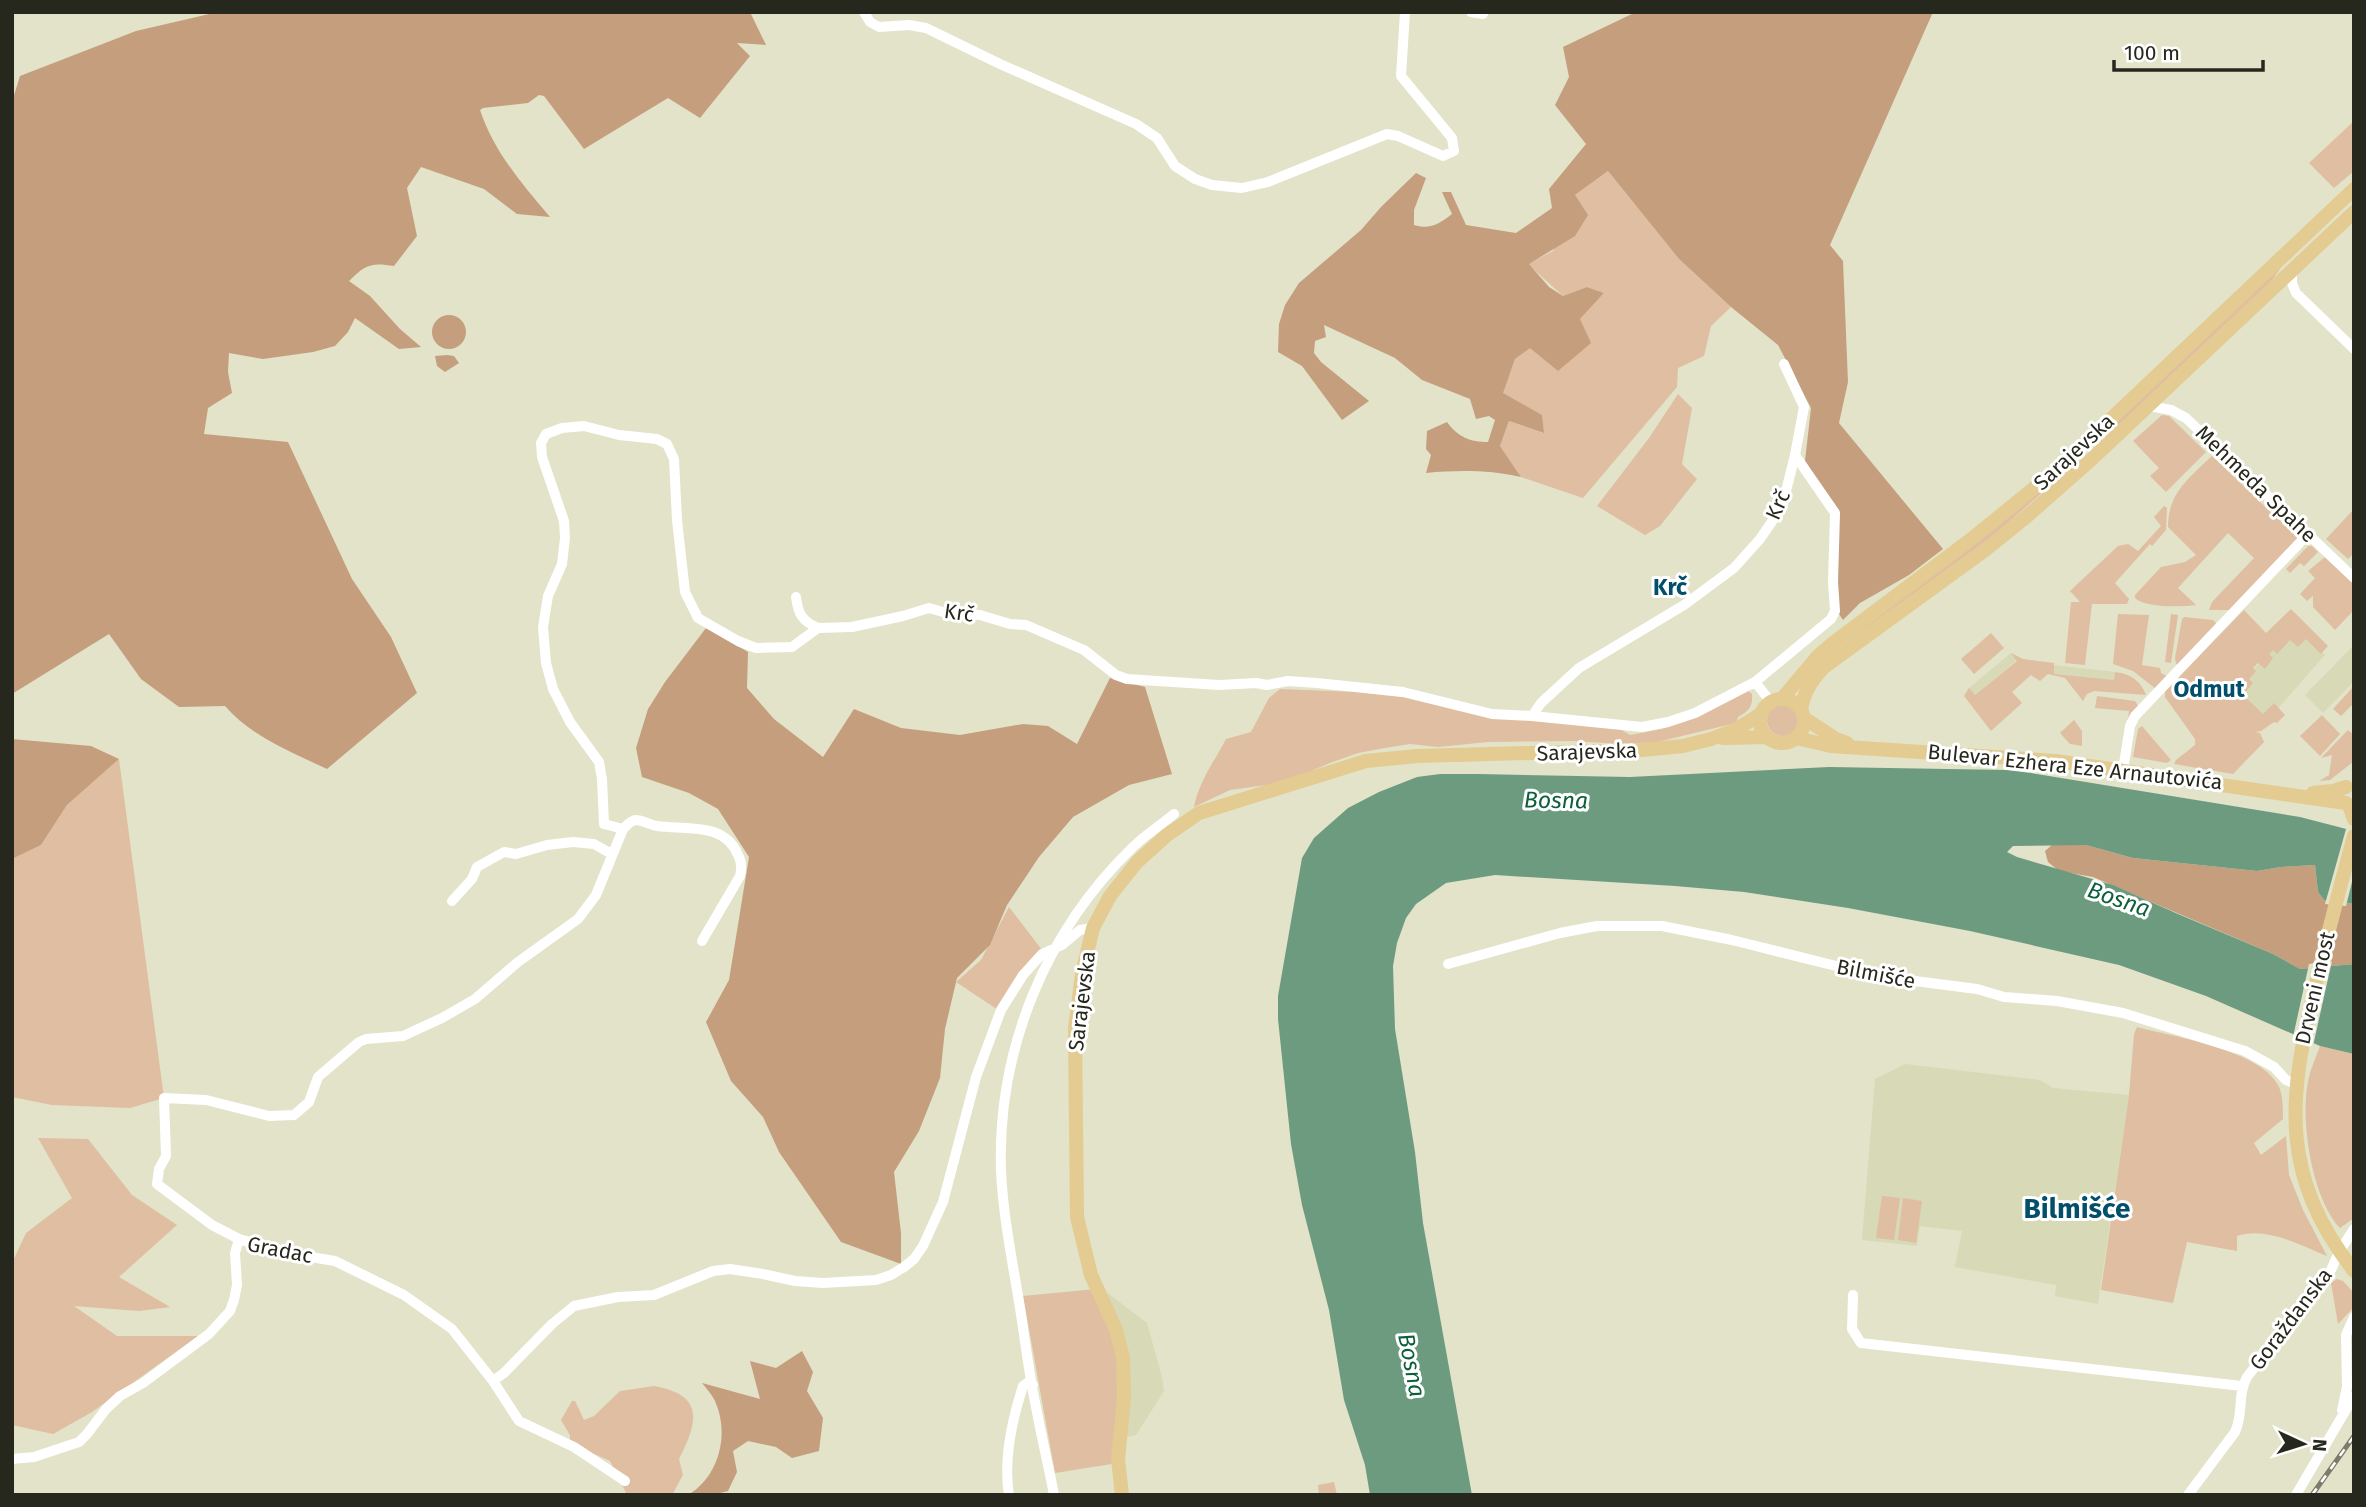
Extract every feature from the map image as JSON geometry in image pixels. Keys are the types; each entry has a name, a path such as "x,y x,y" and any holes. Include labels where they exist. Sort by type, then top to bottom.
{"main road":[{"name":"Sarajevska","path":"1776,700 1833,643 1974,537 2060,467 2354,189"},
{"name":"Sarajevska","path":"1803,714 1803,696 1824,667 2026,517 2149,406 2354,212"},
{"path":"1776,700 1793,701 1803,714 1803,728 1796,738 1781,743 1767,737 1761,726 1761,714 1776,700"},
{"name":"Sarajevska","path":"1122,1495 1118,1459 1124,1398 1123,1358 1116,1329 1091,1275 1076,1217 1075,1029 1082,974 1093,928 1110,896 1137,862 1167,835 1199,813 1366,761 1683,746 1737,729 1761,714"},
{"name":"Bulevar Ezhera Eze Arnautovića","path":"1803,714 1836,739 1858,747"},
{"name":"Sarajevska","path":"1711,739 1767,737"},
{"name":"Bulevar Ezhera Eze Arnautovića","path":"1796,738 1817,744 1982,754 2123,770 2291,794 2351,810"},
{"path":"2350,783 2344,796 2351,810"},
{"name":"Bulevar Ezhera Eze Arnautovića","path":"2291,794 2333,791 2350,783"},
{"name":"Drveni most","path":"2354,836 2323,951 2299,1060 2294,1121 2304,1180 2314,1206 2339,1252 2354,1270"}],"street":[{"path":"864,12 870,22 879,27 909,25 926,28 1000,64 1089,102 1148,131 1157,138 1175,166 1195,178 1212,185 1242,188 1268,183 1387,134 1398,136 1443,156 1454,152 1452,138 1401,76 1405,12"},
{"path":"1471,12 1483,15"},
{"path":"2292,269 2292,283 2296,293 2354,349"},
{"path":"1784,365 1804,407 1795,456"},
{"name":"Mehmeda Spahe","path":"2149,406 2171,410 2186,418 2354,578"},
{"path":"623,829 604,824 599,762 570,722 553,690 546,663 543,627 548,596 562,564 565,538 564,521 542,457 541,443 546,434 562,428 584,426 620,435 657,439 667,444 674,459 685,592 698,618 756,648 792,647 818,628 807,623 798,613 796,597"},
{"name":"Krč","path":"818,628 852,627 929,608 1026,625 1084,650 1116,675 1127,679 1219,685 1256,682 1267,685 1288,681 1317,683 1403,692 1492,714 1643,727 1695,713 1755,682 1832,619 1835,611 1835,513 1795,456"},
{"name":"Krč","path":"1532,716 1541,703 1578,668 1684,605 1734,568 1760,539 1782,507 1795,456"},
{"path":"2123,770 2126,743 2135,716 2308,534"},
{"path":"1755,682 1776,700"},
{"path":"1054,1495 1036,1409 1010,1247 1001,1172 1005,1097 1014,1049 1033,991 1053,949 1101,880 1134,845 1174,814"},
{"path":"239,1239 212,1225 157,1184 159,1169 166,1156 164,1098 206,1100 269,1116 294,1115 309,1102 318,1077 359,1042 403,1036 442,1018 475,999 518,962 578,919 596,895 623,829 636,820 659,827 691,828 717,833 732,841 742,868 740,876 702,941"},
{"path":"452,901 472,879 477,867 504,852 529,852 547,845 573,842 594,844 613,852"},
{"name":"Bilmišće","path":"1448,964 1560,933 1597,926 1662,926 1732,940 1876,976 1977,989 2004,997 2057,1001 2123,1013 2245,1051 2274,1067 2286,1080 2295,1084"},
{"path":"493,1381 574,1306 618,1297 653,1295 713,1270 730,1269 795,1281 843,1283 876,1280 904,1267 923,1246 943,1202 976,1077 1001,1010 1032,963 1042,954 1080,930 1093,928"},
{"name":"Goraždanska","path":"2188,1495 2240,1422 2242,1386 2331,1270 2354,1229"},
{"name":"Gradac","path":"12,1459 34,1457 79,1442 120,1396 143,1383 209,1334 230,1311 234,1300 237,1285 235,1253 239,1239 292,1254 335,1261 404,1295 452,1329 493,1381 519,1421 574,1447 625,1481"},
{"path":"1853,1295 1852,1329 1861,1343 2242,1386"},
{"path":"2337,1426 2347,1387 2344,1351 2346,1335 2354,1317"},
{"path":"1009,1495 1007,1485 1010,1434 1023,1386 1033,1385"},
{"path":"2296,1495 2354,1396"}],"shaded area":[{"path":"218,12 750,12 766,45 737,43 750,56 700,118 668,98 584,149 544,96 539,95 528,103 480,110 501,154 550,217 517,214 484,189 421,167 407,188 417,236 394,266 369,266 349,281 370,296 400,329 421,347 399,349 355,318 348,332 335,346 263,359 229,353 228,372 232,393 208,408 204,434 288,442 352,579 391,637 417,693 327,769 286,750 247,727 225,706 179,707 141,679 109,634 12,694 12,102 20,76 136,31"},
{"path":"1636,12 1933,12 1830,245 1843,261 1848,382 1839,423 1943,549 1909,575 1860,603 1843,620 1839,614 1836,588 1837,512 1805,461 1811,408 1778,345 1731,307 1679,259 1608,171 1575,195 1588,215 1575,236 1529,264 1549,287 1563,296 1587,287 1604,293 1580,319 1591,343 1558,371 1530,348 1515,359 1503,393 1542,415 1544,433 1509,421 1500,446 1521,477 1474,471 1426,473 1431,455 1426,449 1427,431 1447,422 1465,438 1488,442 1495,420 1489,416 1476,419 1470,399 1422,380 1395,358 1324,325 1326,337 1315,341 1314,353 1321,362 1369,401 1342,420 1302,366 1278,352 1279,324 1285,305 1299,283 1361,230 1416,173 1426,178 1414,210 1414,225 1434,225 1452,214 1442,192 1451,192 1466,225 1516,233 1552,208 1549,189 1586,144 1555,105 1569,77 1563,47"},
{"path":"2354,121 2354,171 2334,188 2309,163"},
{"path":"1608,171 1679,259 1731,307 1711,326 1704,356 1678,368 1677,387 1583,498 1521,477 1500,446 1509,421 1543,433 1542,415 1502,393 1515,359 1580,319 1604,293 1587,287 1563,296 1528,264 1553,251 1575,195"},
{"path":"2282,266 2270,283 2110,434 2103,436 2106,430"},
{"path":"449,315 461,320 466,332 461,344 449,349 437,344 432,332 437,320"},
{"path":"435,356 454,356 459,363 445,372 437,366"},
{"path":"1678,394 1692,408 1682,464 1697,479 1660,526 1645,535 1597,506 1649,438"},
{"path":"2162,415 2169,416 2206,452 2166,492 2150,476 2159,468 2133,441"},
{"path":"2212,456 2298,538 2230,610 2209,610 2212,602 2254,558 2228,533 2178,588 2196,605 2164,606 2140,601 2135,595 2161,567 2185,562 2196,555 2168,527 2169,515 2181,487"},
{"path":"2059,474 2061,476 1986,542 1842,645"},
{"path":"2164,506 2167,508 2166,530 2115,583 2129,599 2127,604 2092,604 2085,665 2065,663 2071,602 2080,602 2070,591 2118,546 2128,544 2138,551 2161,526 2154,517"},
{"path":"2354,509 2354,553 2348,559 2326,539"},
{"path":"2308,546 2318,552 2304,566 2300,563 2290,573 2286,569"},
{"path":"2325,557 2354,584 2354,610 2335,630 2313,607 2313,596 2307,601 2300,594 2315,578 2308,571"},
{"path":"2291,609 2328,646 2321,654 2306,639 2298,647 2290,640 2277,654 2273,650 2269,654 2273,658 2265,669 2258,663 2253,668 2256,671 2249,679 2253,683 2243,695 2263,714 2274,703 2285,715 2277,723 2255,732 2260,733 2264,742 2233,774 2174,764 2195,745 2195,739 2165,697 2165,691 2244,610 2266,633"},
{"path":"2118,614 2149,615 2142,665 2160,668 2161,673 2167,676 2156,689 2133,671 2113,664"},
{"path":"2171,614 2178,615 2171,663 2165,662"},
{"path":"2184,617 2213,620 2218,625 2179,665 2176,664 2175,658"},
{"path":"706,628 748,652 747,688 774,719 823,757 854,709 901,728 960,735 1023,724 1048,726 1077,744 1110,678 1145,687 1172,774 1129,785 1073,817 1039,857 1007,905 990,945 957,978 945,1029 940,1078 919,1131 894,1172 901,1233 901,1264 841,1242 779,1152 763,1117 731,1081 706,1022 729,980 749,857 718,809 689,793 642,777 636,748 648,709"},
{"path":"2293,628 2325,655 2266,722 2233,691"},
{"path":"1991,633 2004,648 1974,674 1961,659"},
{"path":"2354,645 2354,681 2323,713 2305,695"},
{"path":"2011,653 2017,660 1975,695 1969,688"},
{"path":"2011,653 2023,659 2054,663 2054,674 2114,680 2115,672 2126,674 2141,685 2146,695 2094,691 2087,694 2083,701 2065,678 2048,674 2040,681 2031,675 2012,692 2022,703 1991,731 1964,696 1969,688 1975,695 2017,661"},
{"path":"2054,665 2115,672 2114,680 2053,674"},
{"path":"2354,686 2354,703 2341,716 2333,709"},
{"path":"1280,689 1356,692 1411,698 1491,717 1620,729 1630,735 1662,729 1709,710 1747,690 1752,694 1752,702 1736,723 1657,742 1488,742 1438,747 1410,744 1358,753 1282,783 1230,790 1194,807 1203,780 1226,739 1251,732 1269,698"},
{"path":"2097,696 2135,701 2138,706 2128,722 2129,711 2095,708"},
{"path":"1783,704 1794,709 1799,720 1794,731 1783,736 1772,731 1767,720 1772,709"},
{"path":"2322,715 2340,734 2320,756 2300,736"},
{"path":"2074,720 2082,731 2082,746 2070,744 2060,733"},
{"path":"2142,726 2171,760 2167,763 2133,757 2138,729"},
{"path":"2348,730 2354,735 2353,762 2330,780 2319,781 2329,775 2332,755 2321,758"},
{"path":"12,739 91,746 119,759 67,805 41,845 12,859"},
{"path":"119,759 164,1098 130,1108 52,1105 12,1097 12,859 41,845 67,805"},
{"path":"2052,845 2086,845 2133,858 2257,871 2315,865 2318,892 2324,900 2354,904 2354,964 2300,969 2273,954 2093,877 2059,871 2048,862 2045,851"},
{"path":"1009,907 1042,950 998,1010 956,982 981,960"},
{"path":"2137,1027 2236,1054 2270,1074 2279,1087 2283,1119 2254,1143 2261,1155 2286,1136 2289,1175 2303,1210 2327,1256 2283,1238 2259,1233 2237,1236 2237,1251 2187,1242 2173,1303 2101,1290"},
{"path":"2320,1046 2354,1054 2354,1218 2340,1228 2330,1215 2315,1179 2307,1137 2308,1082"},
{"path":"1905,1064 2040,1080 2053,1088 2129,1095 2098,1304 2055,1296 2056,1285 1955,1267 1962,1231 1920,1226 1917,1246 1862,1240 1875,1079"},
{"path":"38,1138 88,1139 132,1195 177,1225 119,1277 170,1307 139,1311 74,1306 117,1336 198,1336 92,1412 53,1434 12,1425 12,1263 26,1233 72,1198"},
{"path":"1882,1196 1900,1198 1894,1240 1876,1238"},
{"path":"1903,1198 1922,1201 1916,1243 1898,1240"},
{"path":"2337,1279 2343,1281 2354,1293 2353,1308 2338,1324 2331,1283"},
{"path":"1096,1289 1117,1352 1118,1463 1055,1473 1023,1296"},
{"path":"1105,1291 1147,1323 1162,1377 1164,1391 1136,1435 1127,1437 1130,1395"},
{"path":"802,1351 813,1372 807,1391 823,1418 819,1451 792,1458 776,1447 748,1441 733,1451 737,1472 728,1491 712,1495 688,1495 699,1487 714,1466 721,1440 719,1414 714,1399 702,1383 760,1399 750,1361 776,1368"},
{"path":"654,1386 682,1396 693,1412 690,1433 679,1459 683,1475 672,1495 627,1495 610,1461 570,1443 570,1435 561,1420 572,1401 575,1401 584,1420 594,1416 620,1391"},
{"path":"1334,1482 1337,1495 1319,1495 1318,1485"}],"water":[{"name":"Bosna","path":"1829,767 2007,770 2300,817 2354,831 2354,904 2324,900 2318,892 2315,865 2257,871 2133,858 2086,845 2013,846 2007,852 2113,885 2273,954 2300,969 2354,964 2354,1054 2320,1046 2206,996 2119,965 1970,931 1848,908 1744,892 1675,886 1495,875 1446,883 1416,904 1406,918 1397,943 1393,966 1395,1029 1415,1152 1423,1223 1472,1495 1370,1495 1365,1465 1344,1400 1329,1310 1302,1205 1291,1144 1278,1019 1278,996 1302,858 1314,838 1348,808 1417,777 1478,774 1630,777"}],"pier":[{"path":"2346,829 2354,830 2354,874 2346,906 2325,904"},
{"path":"2332,961 2313,1046 2293,1037 2309,964"}],"railway":[{"path":"2312,1495 2354,1436"}],"district":[{"name":"Krč","path":"1670,587"},
{"name":"Odmut","path":"2209,689"},
{"name":"Bilmišće","path":"2077,1208"}]}
